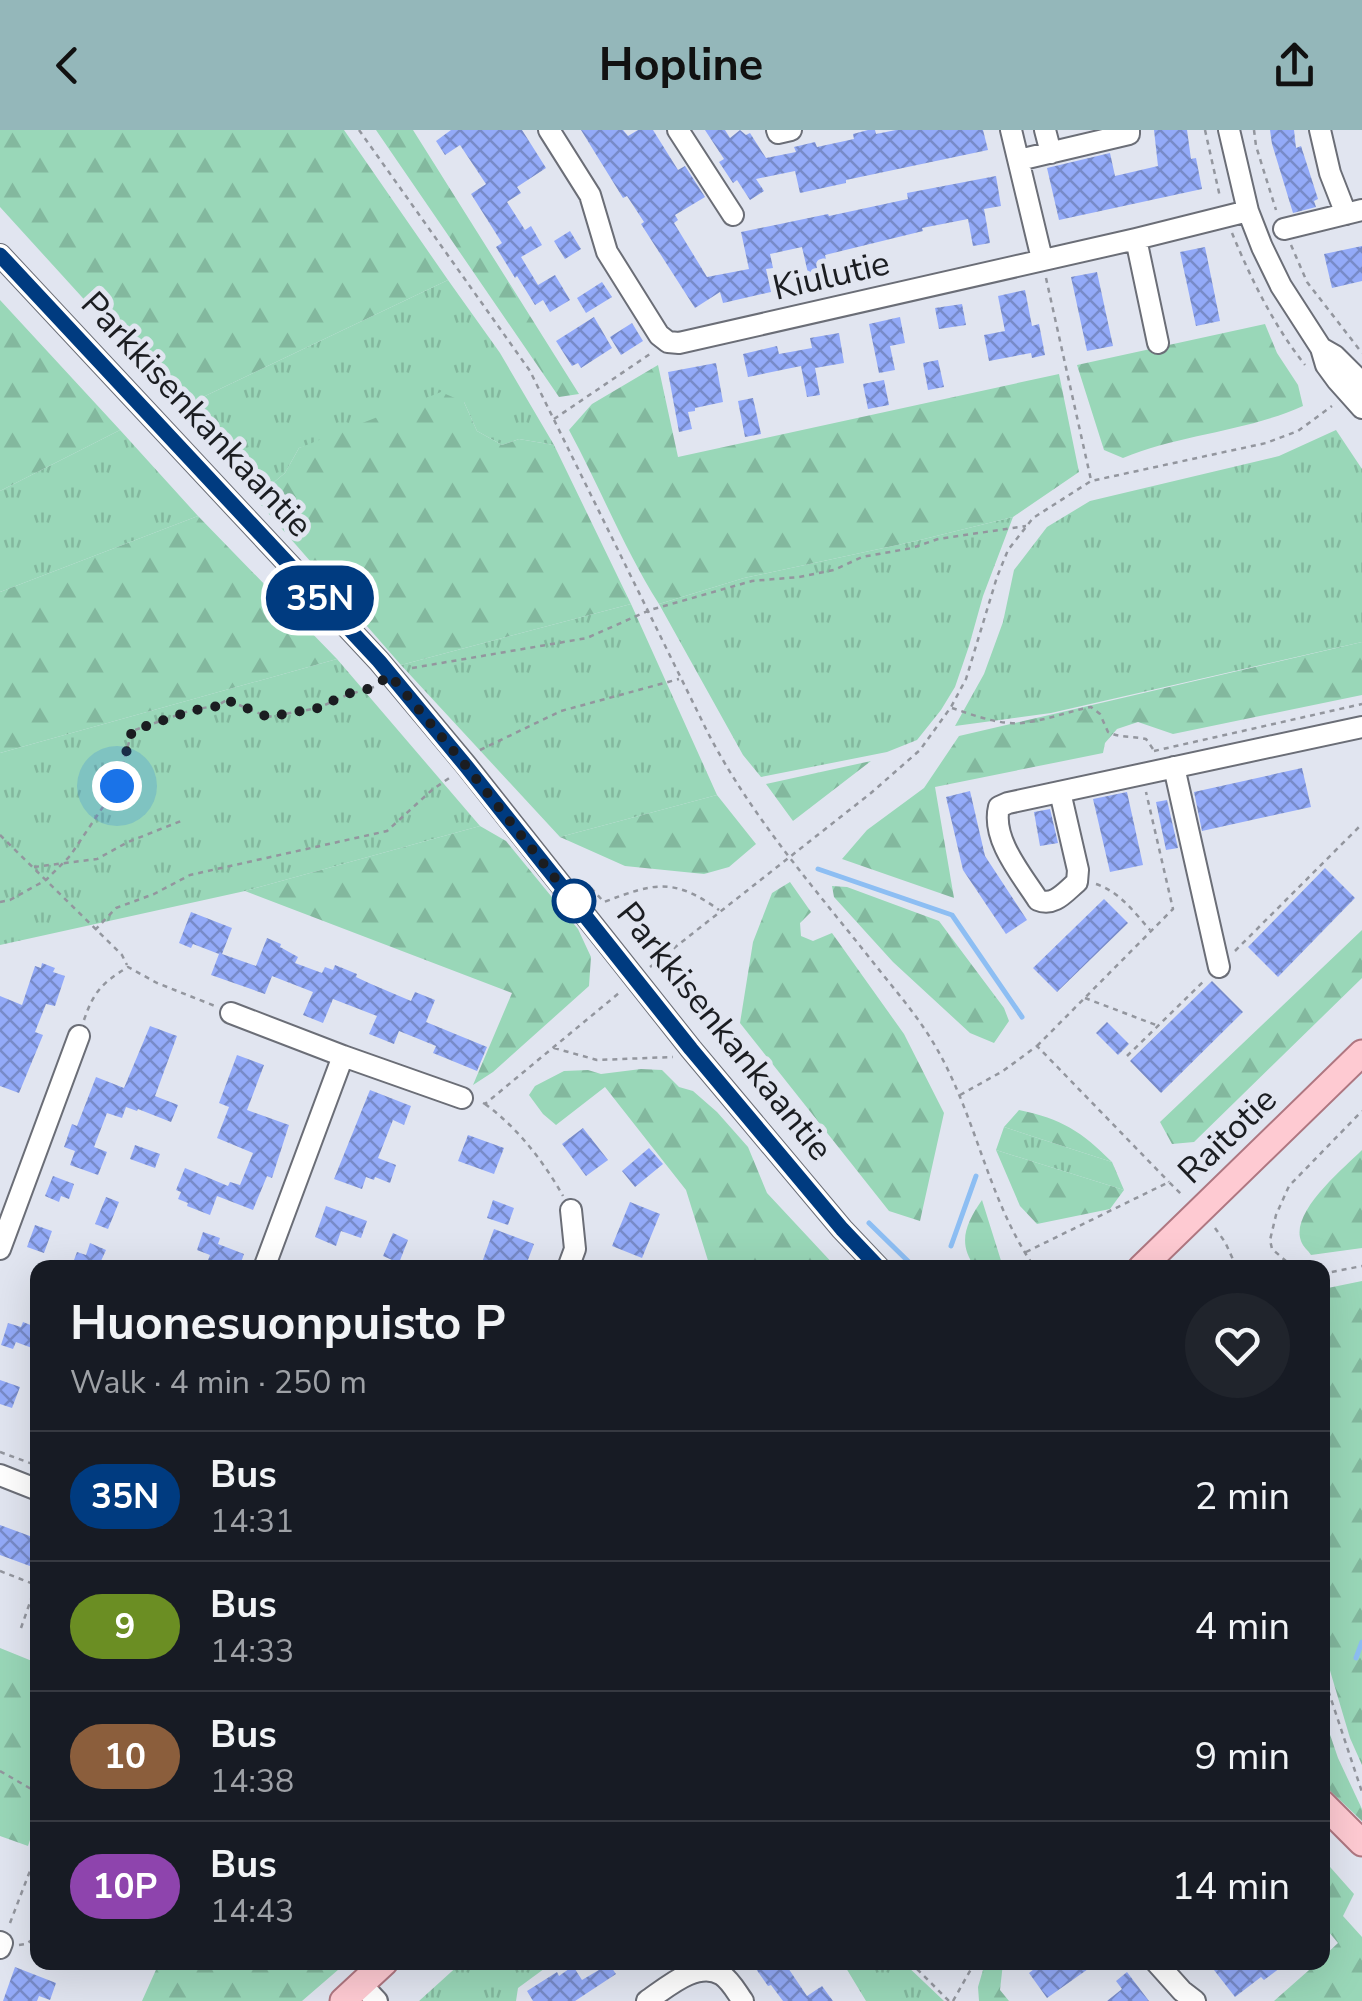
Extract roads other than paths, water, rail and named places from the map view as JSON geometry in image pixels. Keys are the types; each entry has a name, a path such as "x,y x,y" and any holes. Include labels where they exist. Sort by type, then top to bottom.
{"main road":[{"name":"Raitotie","path":"1149,1260 1362,1053"},
{"path":"1330,1811 1362,1843"},
{"path":"360,1995 379,1970"}],"street":[{"name":"Kiulutie","path":"549,130 590,195 606,252 668,342 679,343 1248,211"},
{"path":"678,130 732,215"},
{"path":"777,130 791,130"},
{"path":"1012,130 1042,259"},
{"path":"1045,130 1051,153"},
{"path":"1019,160 1129,134 1128,130"},
{"path":"1229,130 1248,211 1281,286 1320,348 1326,365 1357,395"},
{"path":"1284,229 1354,212 1330,174 1320,130"},
{"path":"1136,239 1158,343"},
{"name":"Parkkisenkankaantie","path":"0,255 390,675 691,1049 871,1260"},
{"path":"1060,792 1078,870 1077,882 1046,904 1038,900 1008,852 996,818 999,808 1008,803 1362,726"},
{"path":"1174,767 1218,968"},
{"path":"231,1012 462,1098"},
{"path":"0,1250 79,1036"},
{"path":"267,1260 343,1056"},
{"path":"571,1210 576,1248 571,1260"},
{"path":"0,1475 30,1487"},
{"path":"647,2001 687,1975 706,1970 723,1975 743,2001"},
{"path":"1163,1970 1195,2001"}],"waterway":[{"path":"818,869 952,915 1022,1017"},
{"path":"951,1246 976,1176"},
{"path":"869,1223 907,1260"},
{"path":"1356,1658 1362,1642"}]}
